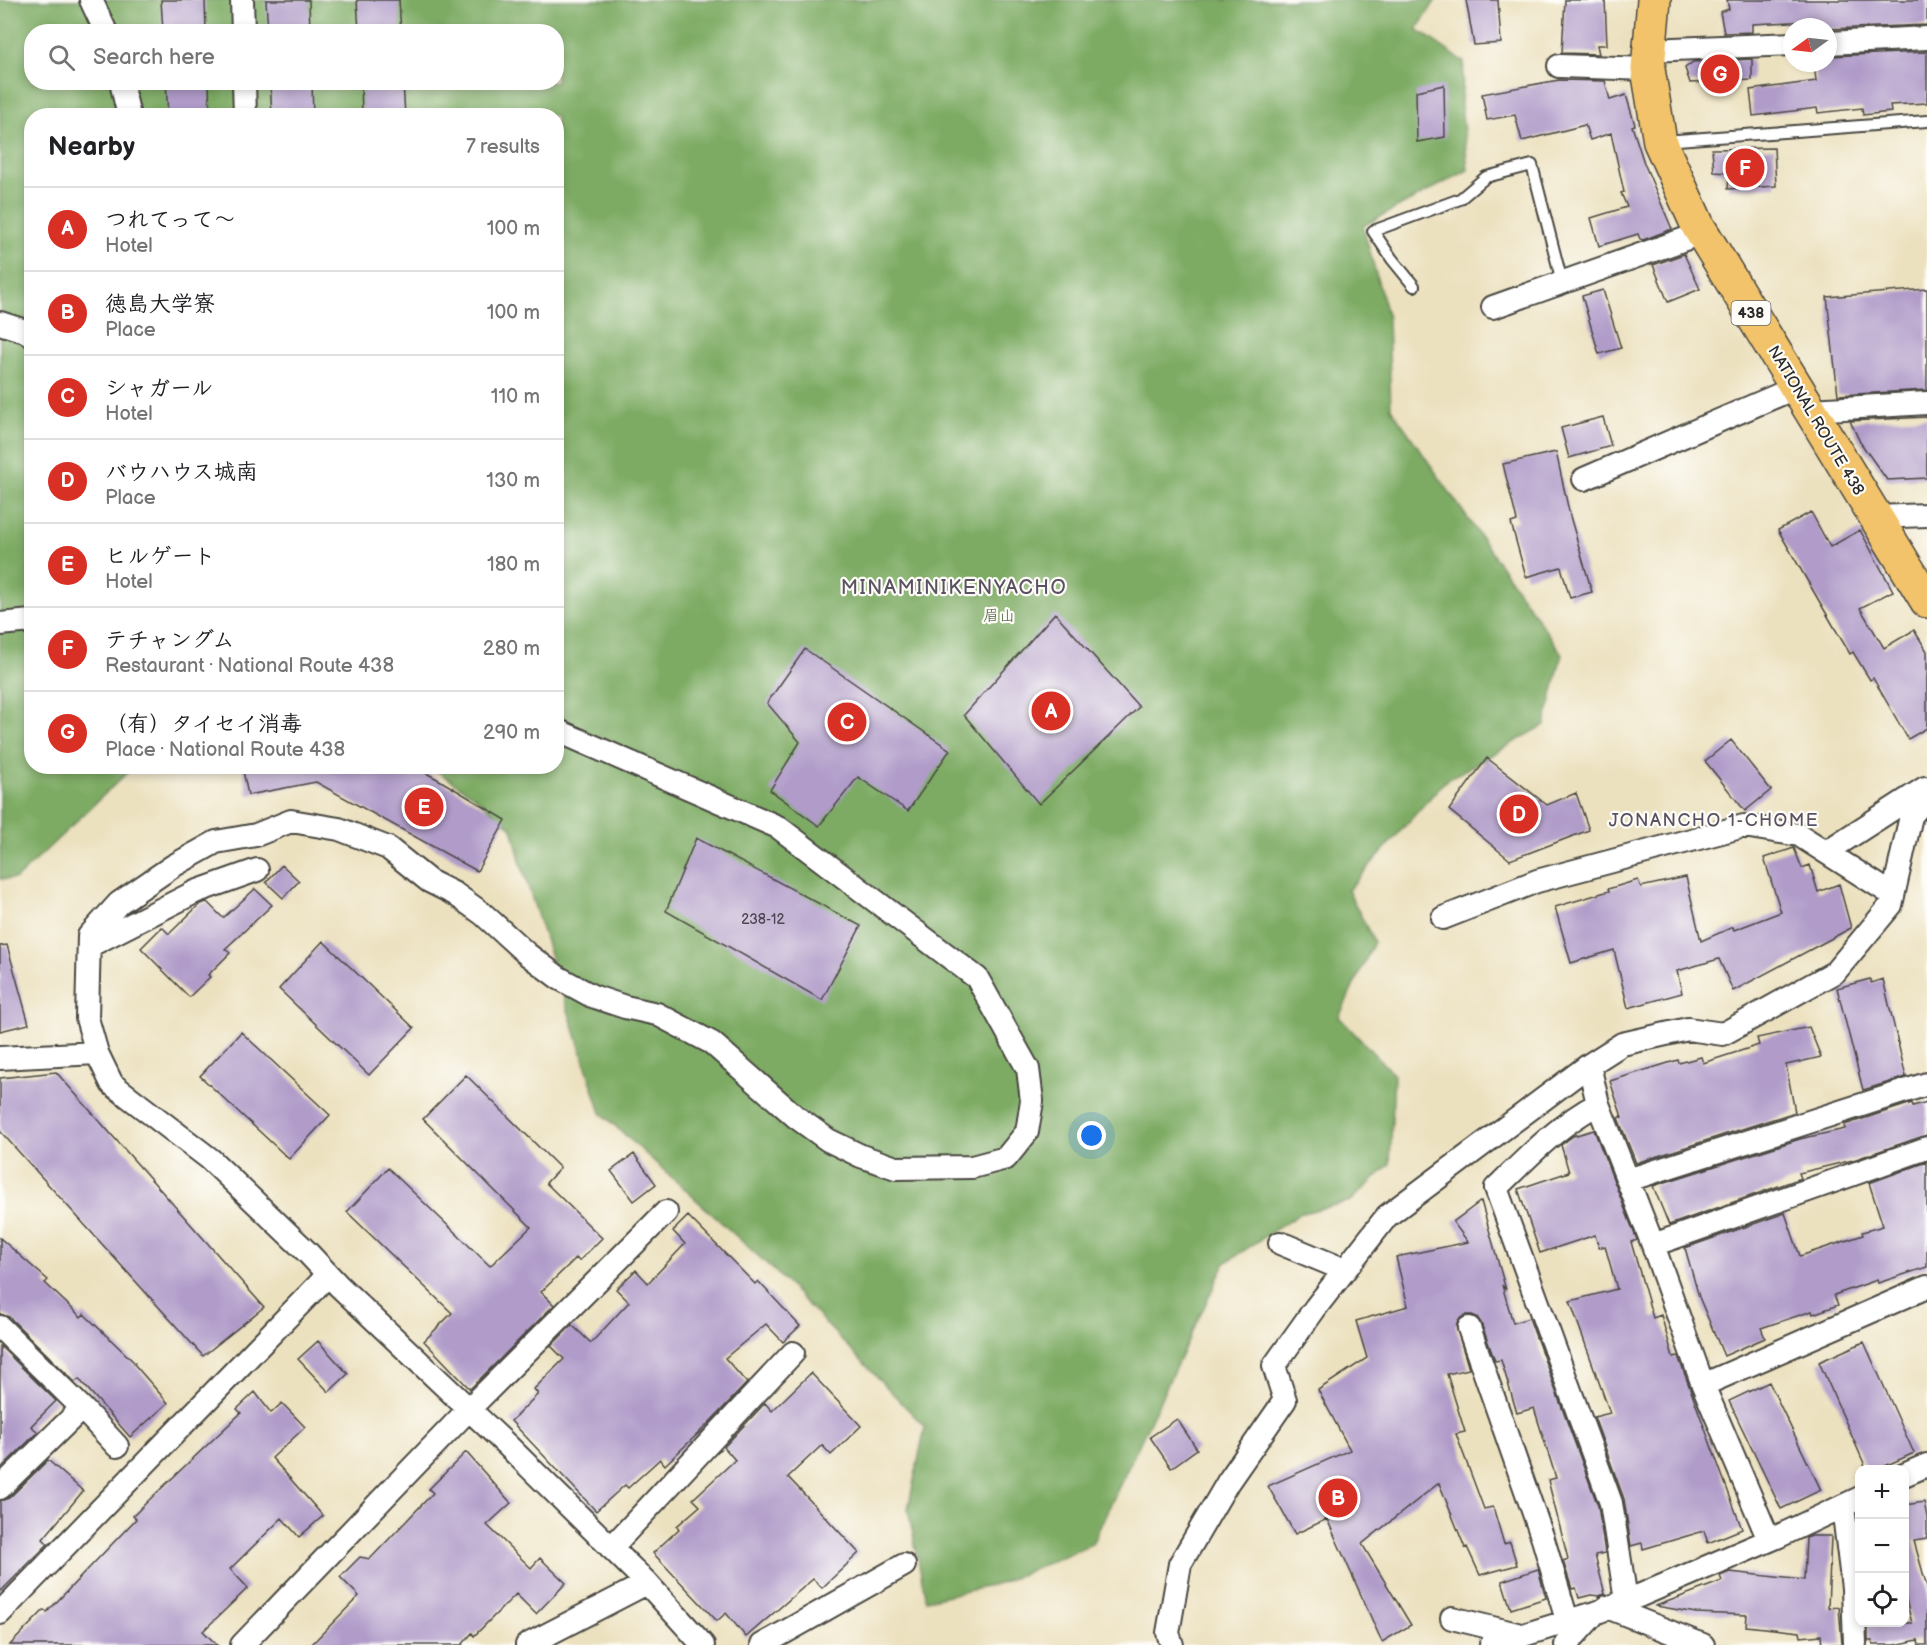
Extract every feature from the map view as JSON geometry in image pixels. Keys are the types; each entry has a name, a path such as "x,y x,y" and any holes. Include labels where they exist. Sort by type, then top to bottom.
{"highway":[{"name":"NATIONAL ROUTE 438","path":"1658,2 1649,59 1660,142 1702,234 1927,601"}],"street":[{"path":"91,0 102,24"},
{"path":"242,0 243,24"},
{"path":"1837,43 1927,38"},
{"path":"1559,66 1783,45"},
{"path":"123,90 127,108"},
{"path":"244,90 245,108"},
{"path":"1493,307 1702,234"},
{"path":"0,324 24,330"},
{"path":"1584,479 1804,399 1927,403"},
{"path":"1876,517 1927,515"},
{"path":"0,624 24,622"},
{"path":"564,733 778,827 976,978 1028,1069 1032,1101 1027,1132 1006,1158 972,1167 896,1168 828,1140 796,1118 712,1043 657,1014 592,996 559,978 527,954 483,914 455,894 429,880 388,848 339,829 291,821 256,836 216,842 173,866 119,903 89,936 87,1018 97,1053 112,1083 210,1160 647,1583 703,1645"},
{"path":"1826,852 1927,787"},
{"path":"1172,1645 1168,1633 1180,1564 1228,1482 1285,1400 1274,1366 1316,1307 1388,1216 1589,1065 1622,1044 1688,1029 1723,1034 1835,972 1891,905 1911,816 1927,797"},
{"path":"1443,918 1537,880 1744,826 1799,835 1893,895"},
{"path":"89,946 195,892 257,870"},
{"path":"0,1058 97,1053"},
{"path":"1589,1065 1598,1104 1653,1245 1703,1385 1768,1540"},
{"path":"1628,1179 1927,1084"},
{"path":"1566,1645 1609,1607 1611,1503 1496,1188 1551,1136 1581,1113 1598,1104"},
{"path":"1653,1245 1927,1148"},
{"path":"242,1645 469,1409 666,1212"},
{"path":"1280,1243 1345,1270"},
{"path":"0,1613 328,1275"},
{"path":"1703,1385 1927,1287"},
{"path":"0,1327 117,1446"},
{"path":"1469,1328 1544,1539 1567,1620"},
{"path":"610,1548 793,1353"},
{"path":"0,1488 82,1408"},
{"path":"1909,1474 1926,1468"},
{"path":"1491,1645 1609,1607 1768,1540 1851,1502 1855,1644"},
{"path":"762,1645 904,1565"},
{"path":"527,1645 647,1583"},
{"path":"1609,1607 1703,1645"},
{"path":"1452,1618 1521,1635"}],"lane":[{"path":"1660,142 1927,121"},
{"path":"1414,286 1372,231 1460,199 1486,177 1532,165 1562,282"}],"green space":[{"name":"眉山","path":"0,0 1436,0 1417,29 1464,62 1461,104 1468,170 1363,226 1388,318 1391,408 1562,654 1545,725 1445,781 1348,890 1374,942 1339,1017 1394,1075 1390,1164 1351,1201 1299,1214 1225,1263 1092,1544 999,1584 926,1600 908,1509 925,1427 779,1275 601,1113 521,864 512,828 474,796 441,774 564,774 564,108 24,108 24,774 126,774 16,879 0,879"}],"building":[{"path":"161,0 205,0 206,24 162,24"},
{"path":"266,0 309,0 310,24 268,24"},
{"path":"357,0 399,0 400,24 358,24"},
{"path":"1466,0 1498,0 1501,43 1474,45"},
{"path":"1565,0 1605,0 1607,45 1597,45 1599,54 1562,53"},
{"path":"1727,0 1927,0 1927,25 1837,29 1837,18 1783,18 1783,22 1752,24 1752,32 1724,33 1720,12 1729,9"},
{"path":"1927,52 1927,103 1890,105 1891,112 1863,115 1862,108 1818,113 1817,108 1753,116 1750,90 1816,81 1815,72 1837,72 1837,56"},
{"path":"1752,59 1752,80 1690,83 1685,68 1693,62"},
{"path":"1559,80 1605,81 1610,100 1626,95 1635,125 1632,126 1644,163 1672,229 1643,240 1638,234 1599,246 1591,218 1627,207 1621,193 1624,192 1611,133 1590,140 1585,125 1522,141 1515,115 1487,120 1482,94"},
{"path":"1444,85 1445,137 1417,142 1416,91"},
{"path":"166,90 209,90 210,108 168,108"},
{"path":"270,90 312,90 313,108 272,108"},
{"path":"361,90 403,90 405,108 362,108"},
{"path":"1774,148 1776,186 1728,189 1729,173 1714,172 1712,149"},
{"path":"1684,254 1700,289 1668,302 1653,265"},
{"path":"1927,289 1927,390 1838,395 1827,297"},
{"path":"1603,290 1621,348 1599,354 1582,296"},
{"path":"1603,417 1611,446 1569,458 1561,428"},
{"path":"1927,417 1927,478 1887,480 1860,442 1850,421"},
{"path":"1556,452 1570,516 1592,592 1570,598 1561,567 1526,577 1511,523 1517,521 1503,464"},
{"path":"1811,512 1830,547 1860,530 1893,591 1860,608 1884,648 1914,630 1927,651 1927,728 1908,739 1873,678 1870,680 1853,652 1850,654 1778,530"},
{"path":"1055,613 1139,707 1039,804 964,715"},
{"path":"805,649 950,750 908,811 858,777 819,826 770,790 800,742 767,703"},
{"path":"1731,740 1771,790 1745,811 1705,761"},
{"path":"1487,758 1547,805 1576,793 1589,830 1510,860 1449,810"},
{"path":"244,774 428,774 506,820 477,871 316,782 248,795"},
{"path":"696,838 861,926 822,1000 666,911"},
{"path":"1794,848 1802,868 1810,865 1818,892 1839,884 1851,928 1733,991 1719,959 1677,971 1682,993 1628,1008 1614,950 1571,963 1555,907 1638,880 1641,887 1686,877 1701,941 1733,927 1734,930 1781,912 1764,858"},
{"path":"282,865 299,881 283,898 266,882"},
{"path":"255,889 272,905 225,949 230,953 189,997 141,948 162,927 169,934 200,904 207,902 223,918"},
{"path":"323,941 414,1028 369,1075 279,989"},
{"path":"7,945 29,1024 0,1031 0,946"},
{"path":"1870,979 1871,983 1883,979 1906,1077 1863,1090 1837,988"},
{"path":"1809,1027 1821,1057 1786,1065 1795,1112 1636,1163 1618,1118 1622,1117 1610,1081 1678,1060 1679,1063 1701,1057 1703,1063 1759,1045 1757,1038"},
{"path":"241,1032 330,1115 289,1159 200,1076"},
{"path":"56,1072 264,1307 203,1356 0,1131 0,1078"},
{"path":"466,1075 560,1168 546,1183 602,1238 579,1261 576,1258 541,1292 554,1305 470,1389 424,1341 452,1313 347,1212 388,1168 490,1266 531,1227 423,1119"},
{"path":"1927,1102 1927,1135 1853,1160 1799,1173 1801,1178 1669,1225 1653,1186 1800,1139 1845,1129 1844,1125 1912,1103 1913,1106"},
{"path":"1594,1130 1637,1240 1631,1242 1653,1318 1661,1315 1673,1357 1678,1356 1742,1529 1708,1543 1704,1531 1643,1549 1642,1543 1631,1546 1624,1499 1594,1417 1610,1413 1570,1301 1617,1289 1605,1246 1599,1248 1595,1235 1540,1253 1518,1189 1569,1172 1561,1145 1573,1136"},
{"path":"634,1154 656,1184 634,1201 611,1171"},
{"path":"1927,1162 1927,1267 1878,1283 1877,1280 1834,1295 1838,1305 1761,1328 1765,1338 1724,1356 1699,1297 1685,1248 1785,1213 1800,1256 1863,1235 1862,1232 1883,1226 1869,1183"},
{"path":"1481,1201 1513,1323 1529,1318 1598,1506 1605,1553 1595,1555 1605,1594 1579,1598 1576,1588 1572,1589 1563,1561 1568,1559 1548,1480 1556,1478 1534,1408 1517,1413 1501,1360 1495,1361 1477,1317 1465,1315 1458,1320 1456,1326 1469,1369 1447,1374 1465,1432 1456,1434 1484,1509 1493,1507 1504,1544 1510,1542 1517,1565 1480,1575 1467,1547 1465,1548 1439,1483 1362,1544 1411,1625 1382,1642 1327,1519 1295,1534 1268,1486 1350,1450 1318,1390 1367,1358 1356,1321 1408,1306 1396,1257 1468,1242 1453,1222"},
{"path":"688,1216 755,1284 758,1281 800,1326 783,1342 766,1324 725,1358 747,1383 665,1465 660,1459 628,1488 625,1485 596,1511 511,1421 538,1394 534,1389 564,1359 551,1346 572,1325 591,1343 629,1302 616,1289 636,1270 648,1283 685,1244 673,1231"},
{"path":"0,1238 48,1280 45,1283 81,1317 84,1314 135,1363 168,1403 130,1437 79,1379 75,1382 9,1317 0,1314"},
{"path":"318,1341 348,1374 329,1392 298,1359"},
{"path":"1864,1342 1914,1453 1887,1465 1865,1465 1819,1362"},
{"path":"0,1346 56,1401 31,1426 38,1432 0,1469"},
{"path":"811,1373 861,1426 831,1455 822,1445 788,1477 859,1553 822,1588 813,1579 746,1637 726,1613 717,1621 653,1553 679,1529 677,1526 700,1506 693,1499 735,1460 724,1447 765,1403 772,1411"},
{"path":"1769,1382 1821,1490 1781,1509 1729,1401"},
{"path":"255,1392 271,1413 282,1403 305,1427 272,1458 323,1516 299,1537 282,1518 230,1569 248,1588 203,1631 217,1645 10,1645 44,1610 47,1612 136,1519 133,1516 241,1413 237,1409"},
{"path":"1177,1419 1197,1449 1171,1468 1150,1437"},
{"path":"466,1452 511,1503 487,1525 531,1568 540,1558 566,1583 536,1614 516,1594 474,1636 472,1633 462,1645 311,1645 359,1596 340,1577 360,1557 370,1559 433,1493 429,1489"},
{"path":"48,1460 83,1491 43,1539 48,1544 0,1592 0,1501 9,1498"},
{"path":"1924,1502 1927,1517 1927,1539 1914,1541 1927,1587 1927,1645 1919,1645 1918,1640 1895,1645 1873,1645 1872,1641 1868,1641 1868,1627 1909,1627 1909,1623 1912,1623 1909,1611 1909,1504"},
{"path":"1831,1536 1828,1608 1839,1607 1842,1644 1822,1645 1821,1635 1801,1637 1800,1632 1746,1626 1747,1615 1696,1613 1656,1606 1722,1581 1720,1576 1730,1572 1804,1580 1806,1538"},
{"path":"1538,1569 1546,1598 1511,1609 1502,1581"}],"place":[{"name":"（有）タイセイ消毒","path":"1720,74"},
{"name":"テチャングム","path":"1745,168"},
{"name":"つれてって～","path":"1051,711"},
{"name":"シャガール","path":"847,722"},
{"name":"ヒルゲート","path":"424,807"},
{"name":"バウハウス城南","path":"1519,814"},
{"name":"徳島大学寮","path":"1338,1498"}],"district":[{"name":"MINAMINIKENYACHO","path":"954,587"},
{"name":"JONANCHO 1-CHOME","path":"1714,820"}]}
